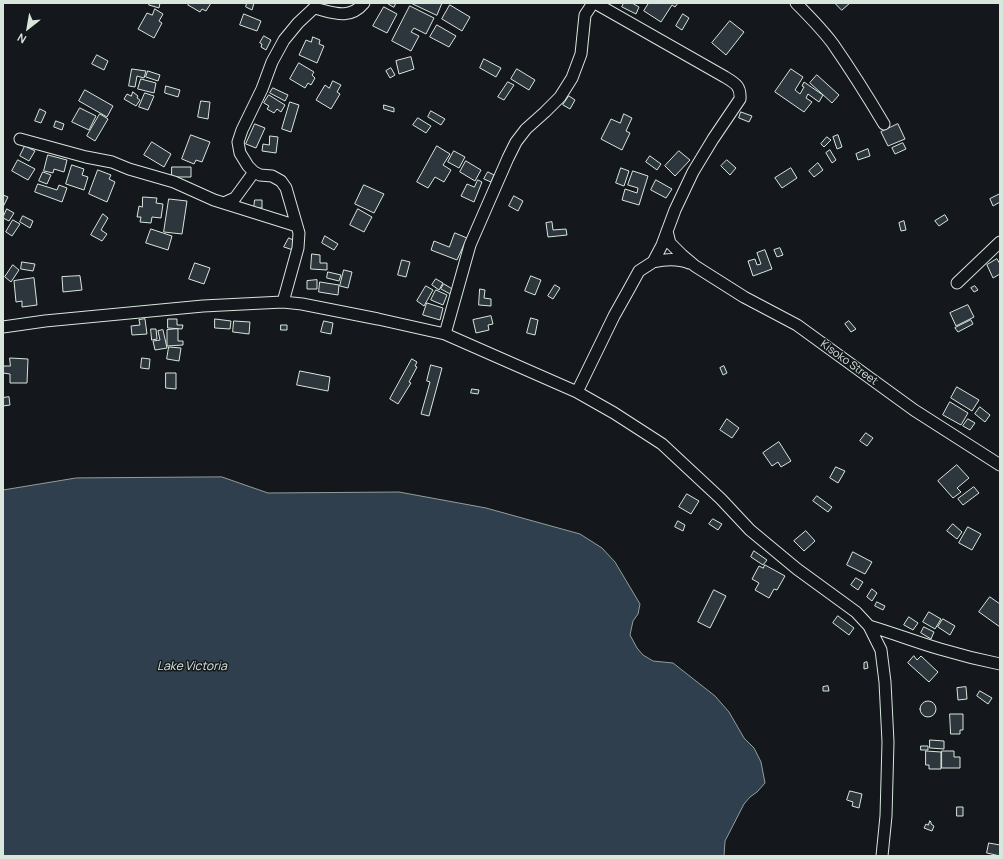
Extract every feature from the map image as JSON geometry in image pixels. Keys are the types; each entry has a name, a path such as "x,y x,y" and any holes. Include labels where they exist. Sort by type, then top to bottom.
{"street":[{"path":"283,302 300,240 299,233 286,188 281,181 272,176 260,175 254,172 248,166 240,153 238,142 242,130 262,89 272,62 284,40 298,23 315,5 341,14 352,12 364,3"},
{"path":"444,334 470,245 508,158 516,142 526,129 560,97 572,78 581,54 585,15 594,3 725,77 735,84 741,92 738,103 713,139 693,172 662,245 653,262 639,272 614,316 577,392"},
{"path":"796,3 833,44 884,124"},
{"path":"20,139 86,157 112,162 174,182 224,203 297,226"},
{"path":"224,203 235,198 254,172"},
{"name":"Kisoko Street","path":"667,231 670,243 695,266 744,297 797,325 914,410 1000,466"},
{"path":"957,283 1000,242"},
{"name":"Kisoko Street","path":"653,262 680,260 695,266"},
{"path":"3,327 45,321 203,306 283,302 302,304 378,318 444,334 577,392 614,414 662,444 721,499 750,530 797,569 856,612 869,626 881,650 885,682 888,742 886,816 882,856"},
{"path":"869,626 892,632 938,649 1000,664"}],"water":[{"name":"Lake Victoria","path":"222,477 268,493 399,492 486,508 580,534 602,548 615,562 640,604 638,614 633,621 630,635 637,648 643,655 653,661 673,663 715,696 729,712 744,738 754,748 761,762 765,783 744,804 725,841 724,856 3,856 3,490 76,478"}],"building":[{"path":"150,3 160,3 159,8 149,5"},
{"path":"190,3 211,3 206,11 202,9 200,12 188,5"},
{"path":"247,3 254,3 252,10 246,7"},
{"path":"387,3 396,3 394,7"},
{"path":"411,3 442,3 437,15"},
{"path":"624,3 632,3 639,7 636,14 622,7"},
{"path":"649,3 678,3 675,7 672,5 661,22 644,11"},
{"path":"835,3 850,3 842,10"},
{"path":"450,5 470,17 462,31 442,19"},
{"path":"410,6 434,18 426,34 414,28 411,32 419,36 411,51 392,41"},
{"path":"384,7 397,14 387,33 373,26"},
{"path":"155,9 163,14 159,21 162,23 154,38 138,29 147,13 152,15"},
{"path":"244,14 261,21 257,31 240,25"},
{"path":"683,14 689,18 682,30 676,26"},
{"path":"730,21 744,32 726,55 712,43"},
{"path":"437,25 456,36 449,47 430,37"},
{"path":"264,36 271,40 266,50 261,47 262,44 260,43"},
{"path":"313,37 320,40 319,44 324,46 317,63 299,55 306,40 311,42"},
{"path":"97,55 108,61 104,70 92,64"},
{"path":"411,57 414,69 399,74 396,61"},
{"path":"484,59 501,68 496,77 480,68"},
{"path":"299,63 314,72 312,75 315,78 311,85 308,83 305,88 290,79"},
{"path":"391,68 395,75 390,78 386,71"},
{"path":"132,69 146,71 144,78 137,76 135,87 129,86"},
{"path":"517,69 535,80 529,90 511,79"},
{"path":"791,69 803,77 795,90 800,94 804,87 802,86 804,82 823,95 819,102 808,94 806,98 812,102 804,112 775,92"},
{"path":"148,71 160,75 158,81 146,77"},
{"path":"817,75 839,95 832,103 810,83"},
{"path":"141,79 156,83 154,93 138,89"},
{"path":"333,81 341,85 337,92 340,94 331,109 316,100 325,85 329,88"},
{"path":"508,82 514,85 504,100 498,97"},
{"path":"166,86 180,90 178,97 165,93"},
{"path":"273,88 288,95 285,101 270,93"},
{"path":"85,90 113,106 107,117 79,101"},
{"path":"133,92 140,100 136,106 124,99 127,94 131,96"},
{"path":"145,93 154,96 148,110 139,107"},
{"path":"269,95 285,105 281,112 277,109 274,113 267,109 269,106 264,103"},
{"path":"569,96 575,100 570,109 563,105"},
{"path":"201,101 210,102 208,119 198,117"},
{"path":"290,102 299,105 291,132 282,129"},
{"path":"384,105 394,108 394,112 384,109"},
{"path":"80,108 96,116 89,130 72,122"},
{"path":"40,109 46,112 41,123 35,121"},
{"path":"431,111 445,119 441,125 428,117"},
{"path":"741,112 752,116 749,122 739,118"},
{"path":"100,114 108,119 95,141 87,136"},
{"path":"624,114 632,118 626,131 630,133 622,150 601,139 611,119 620,123"},
{"path":"418,118 431,126 426,133 413,125"},
{"path":"56,121 64,124 62,130 54,127"},
{"path":"255,124 265,128 256,148 246,144"},
{"path":"898,124 905,139 888,146 881,132"},
{"path":"191,135 210,142 202,162 196,160 194,164 182,159"},
{"path":"838,135 842,147 837,149 833,137"},
{"path":"270,136 278,137 276,153 262,151 263,144 269,145"},
{"path":"827,137 831,140 824,147 821,144"},
{"path":"152,142 171,154 164,167 144,155"},
{"path":"903,143 906,149 895,154 892,148"},
{"path":"25,146 35,151 29,161 20,156"},
{"path":"437,146 450,154 443,165 451,170 444,182 435,177 428,188 417,182"},
{"path":"868,149 870,156 858,160 856,154"},
{"path":"830,150 836,160 832,163 826,153"},
{"path":"454,151 465,157 459,168 448,162"},
{"path":"679,151 690,160 675,176 665,166"},
{"path":"48,155 67,160 64,172 54,169 53,173 44,171"},
{"path":"650,156 661,164 657,170 646,162"},
{"path":"18,160 35,169 28,180 12,171"},
{"path":"727,160 736,168 730,175 721,166"},
{"path":"466,161 481,170 475,181 460,172"},
{"path":"818,163 823,170 814,177 809,171"},
{"path":"72,165 84,169 82,175 88,177 84,190 66,184"},
{"path":"172,167 191,167 191,177 172,177"},
{"path":"621,168 629,171 624,186 616,183"},
{"path":"791,168 797,178 782,188 775,178"},
{"path":"98,170 111,175 109,179 115,182 107,202 89,194"},
{"path":"633,171 648,176 639,205 622,200 625,189 637,193 638,188 628,185"},
{"path":"43,172 51,175 47,184 39,181"},
{"path":"488,172 494,175 491,182 484,179"},
{"path":"478,180 482,182 474,202 461,196 467,184 474,187"},
{"path":"656,180 672,189 666,198 651,190"},
{"path":"38,184 57,190 59,185 67,188 62,202 35,192"},
{"path":"364,185 384,194 374,213 355,204"},
{"path":"1000,194 1000,202 993,206 990,199"},
{"path":"3,195 8,197 3,207"},
{"path":"514,196 523,201 518,211 509,206"},
{"path":"143,197 157,198 156,203 163,204 161,218 152,217 151,223 140,222 141,217 137,217 139,206 142,207"},
{"path":"169,199 187,201 182,234 164,232"},
{"path":"255,200 262,200 262,208 254,208"},
{"path":"7,209 14,213 9,221 3,218"},
{"path":"358,209 372,217 364,232 350,225"},
{"path":"103,214 108,218 101,230 107,234 102,241 91,235"},
{"path":"945,215 948,220 939,226 935,221"},
{"path":"23,216 33,221 30,228 20,222"},
{"path":"13,220 20,224 12,236 6,232"},
{"path":"904,221 906,230 901,231 899,223"},
{"path":"552,222 553,230 566,229 567,235 548,237 546,223"},
{"path":"151,229 172,236 168,250 146,243"},
{"path":"455,233 467,238 457,260 431,250 434,241 449,247"},
{"path":"325,236 338,244 334,250 322,243"},
{"path":"289,238 297,242 293,250 284,247"},
{"path":"780,248 783,255 777,257 774,250"},
{"path":"765,250 772,269 753,276 748,261 755,259 757,265 761,264 757,253"},
{"path":"312,254 320,255 320,263 327,263 327,270 311,269"},
{"path":"997,259 1000,264 1000,274 993,278 987,265"},
{"path":"402,260 410,262 406,277 398,275"},
{"path":"22,262 35,264 33,271 21,269"},
{"path":"195,263 210,268 204,284 189,279"},
{"path":"13,265 19,270 11,282 5,277"},
{"path":"344,270 352,272 348,288 340,286"},
{"path":"328,272 341,275 339,281 327,278"},
{"path":"80,276 82,290 63,292 62,277"},
{"path":"531,276 541,280 535,295 525,291"},
{"path":"34,278 37,305 22,307 22,301 16,302 14,281"},
{"path":"436,279 443,283 439,290 432,285"},
{"path":"317,280 317,289 307,289 307,281"},
{"path":"320,282 339,285 338,295 319,292"},
{"path":"444,284 454,290 452,295 441,289"},
{"path":"555,285 560,288 553,299 548,296"},
{"path":"426,286 433,290 424,306 417,301"},
{"path":"975,286 978,290 974,292 971,288"},
{"path":"480,289 485,290 484,298 491,299 491,306 479,305"},
{"path":"436,290 447,295 443,305 431,300"},
{"path":"427,303 443,308 440,320 423,315"},
{"path":"968,305 974,317 956,326 950,313"},
{"path":"491,316 493,324 488,325 489,330 476,333 473,320"},
{"path":"531,318 538,320 535,335 527,333"},
{"path":"145,319 147,334 132,335 131,326 140,325 139,320"},
{"path":"168,319 177,319 177,325 183,325 182,329 168,328"},
{"path":"215,319 231,321 230,329 215,328"},
{"path":"971,320 973,324 958,332 955,328"},
{"path":"234,321 250,322 249,334 233,332"},
{"path":"324,321 333,323 331,334 321,332"},
{"path":"849,321 856,329 851,332 845,324"},
{"path":"281,325 287,325 287,330 281,330"},
{"path":"151,329 156,329 157,339 152,340"},
{"path":"178,329 178,341 183,341 183,345 167,346 167,330"},
{"path":"163,330 167,348 155,350 153,341 160,340 158,331"},
{"path":"169,347 181,348 179,361 167,359"},
{"path":"10,358 28,359 27,383 10,383 10,374 3,373 3,366 10,366"},
{"path":"142,358 150,359 149,369 141,368"},
{"path":"412,359 417,362 415,366 417,367 409,382 411,383 398,404 390,399"},
{"path":"431,365 442,368 429,416 421,414 430,382 427,381"},
{"path":"724,366 727,373 723,375 720,368"},
{"path":"300,371 330,377 328,391 297,385"},
{"path":"166,373 176,373 176,389 166,388"},
{"path":"957,387 979,400 972,411 951,398"},
{"path":"472,389 479,390 478,394 471,393"},
{"path":"9,397 10,405 3,406 3,398"},
{"path":"950,402 968,413 961,425 943,415"},
{"path":"980,407 990,415 985,422 975,414"},
{"path":"727,419 739,428 732,438 720,430"},
{"path":"968,419 975,423 970,430 963,426"},
{"path":"866,433 873,438 867,446 860,441"},
{"path":"779,442 791,461 781,467 778,462 772,466 763,453"},
{"path":"957,465 969,478 957,488 961,492 953,498 938,481"},
{"path":"836,467 845,471 838,483 830,478"},
{"path":"974,487 979,493 963,505 958,499"},
{"path":"687,494 699,501 691,514 679,507"},
{"path":"817,496 832,507 828,512 813,501"},
{"path":"713,519 722,524 718,530 709,524"},
{"path":"678,521 685,525 683,531 675,527"},
{"path":"953,524 962,532 957,539 947,531"},
{"path":"968,527 981,534 972,550 959,543"},
{"path":"806,531 815,541 804,551 794,541"},
{"path":"754,551 767,560 763,565 751,557"},
{"path":"853,552 872,562 865,574 847,565"},
{"path":"765,565 785,576 777,590 774,589 769,598 755,590 759,583 752,579 759,566 763,568"},
{"path":"856,578 863,582 858,590 851,585"},
{"path":"872,589 877,593 872,601 867,597"},
{"path":"714,590 726,596 710,628 698,622"},
{"path":"990,597 1000,604 1000,627 979,612"},
{"path":"877,602 885,606 883,610 875,606"},
{"path":"929,612 941,619 935,629 923,622"},
{"path":"838,616 854,628 849,635 833,623"},
{"path":"909,617 918,623 913,630 904,625"},
{"path":"943,619 955,626 950,635 938,627"},
{"path":"924,627 934,632 931,639 921,633"},
{"path":"914,656 917,660 921,656 938,672 929,682 908,663"},
{"path":"867,662 868,668 864,669 864,663"},
{"path":"828,686 829,691 823,691 823,687"},
{"path":"966,687 967,699 958,700 957,688"},
{"path":"980,691 992,698 988,704 977,696"},
{"path":"925,701 931,701 936,706 934,715 931,717 925,717 920,712 920,706"},
{"path":"950,714 963,714 963,730 960,730 960,734 951,734"},
{"path":"930,740 944,741 944,749 930,748"},
{"path":"921,746 928,746 928,750 921,750"},
{"path":"926,751 941,752 941,769 929,769 929,765 926,765"},
{"path":"942,751 954,751 954,757 960,757 960,768 942,768"},
{"path":"850,791 862,794 859,808 852,806 853,802 847,800"},
{"path":"957,807 963,807 963,816 957,816"},
{"path":"930,821 934,826 932,831 924,828"},
{"path":"989,843 1000,845 1000,856 987,853"}]}
